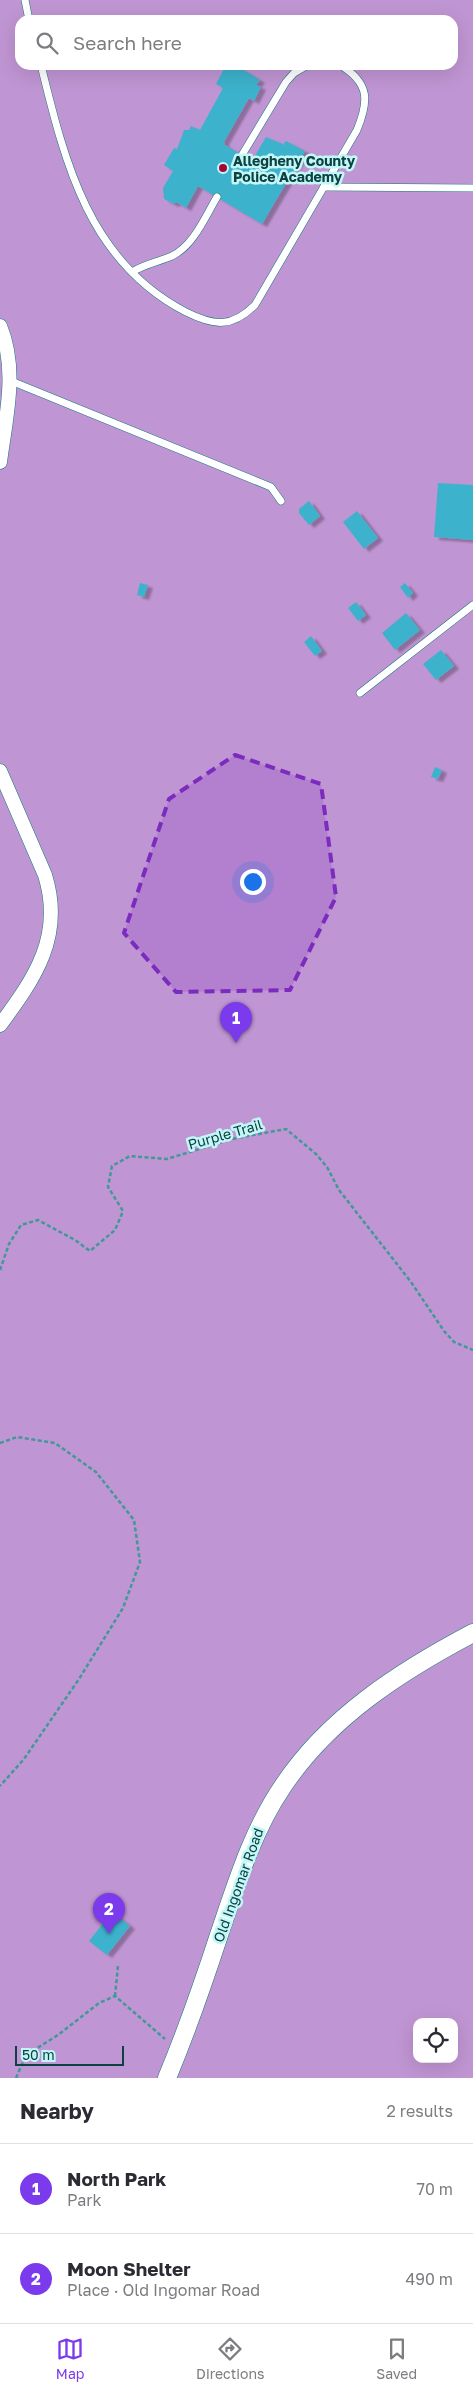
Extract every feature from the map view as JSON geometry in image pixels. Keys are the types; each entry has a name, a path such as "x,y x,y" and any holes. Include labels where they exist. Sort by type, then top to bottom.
{"street":[{"path":"0,326 8,347 11,381 0,462"},
{"path":"0,771 44,875 50,892 52,909 51,929 41,960 19,1001 0,1025"},
{"name":"Old Ingomar Road","path":"167,2078 243,1865 259,1827 283,1785 325,1736 356,1707 422,1660 473,1633"}],"lane":[{"path":"25,0 28,15"},
{"path":"41,70 54,115 87,211 101,237 132,272 163,300 200,318 215,322 228,322 237,319 255,305 357,130 366,110 366,96 348,70"},
{"path":"242,155 286,82 299,70"},
{"path":"324,187 473,188"},
{"path":"132,272 145,264 171,256 182,250 191,240 217,197"},
{"path":"11,381 271,486 282,501"},
{"path":"360,693 473,605"}],"path":[{"name":"Purple Trail","path":"0,1270 9,1244 21,1225 38,1220 75,1240 90,1251 115,1230 123,1211 108,1188 112,1166 130,1156 167,1160 232,1139 286,1129 316,1154 327,1167 339,1190 411,1282 444,1331 454,1342 473,1350"},
{"path":"0,1443 17,1436 55,1443 96,1472 134,1520 140,1562 123,1608 73,1687 24,1759 0,1786"},
{"path":"115,1996 118,1966"},
{"path":"115,1996 178,2051"},
{"path":"16,2078 26,2055 58,2035 99,2003 115,1996"}],"highlighted area":[{"path":"235,755 321,784 336,897 290,990 176,992 124,933 169,799"}],"shaded area":[{"path":"0,0 473,0 473,2078 0,2078"}],"building":[{"path":"223,70 243,70 260,80 256,85 261,87 254,101 249,98 224,142 225,145 254,162 255,160 253,159 266,137 285,145 286,141 305,151 262,224 198,186 186,208 176,202 174,204 164,199 163,188 173,171 164,165 174,148 177,149 184,130 189,130 191,126 200,130 223,88 216,84"},
{"path":"438,483 473,485 473,540 434,537"},
{"path":"309,501 320,516 309,525 299,513 299,509"},
{"path":"357,511 378,538 364,549 343,522"},
{"path":"140,583 148,585 144,597 137,595"},
{"path":"405,583 413,593 408,598 400,587"},
{"path":"356,602 366,615 358,621 348,608"},
{"path":"406,613 420,630 395,650 382,633"},
{"path":"311,636 322,651 315,656 304,642"},
{"path":"441,650 454,666 436,680 423,664"},
{"path":"435,767 442,770 438,779 431,777"},
{"path":"112,1912 130,1926 107,1955 89,1941"}],"place":[{"name":"Allegheny County Police Academy","path":"223,168"},
{"name":"North Park","path":"236,1043"},
{"name":"Moon Shelter","path":"109,1934"}]}
